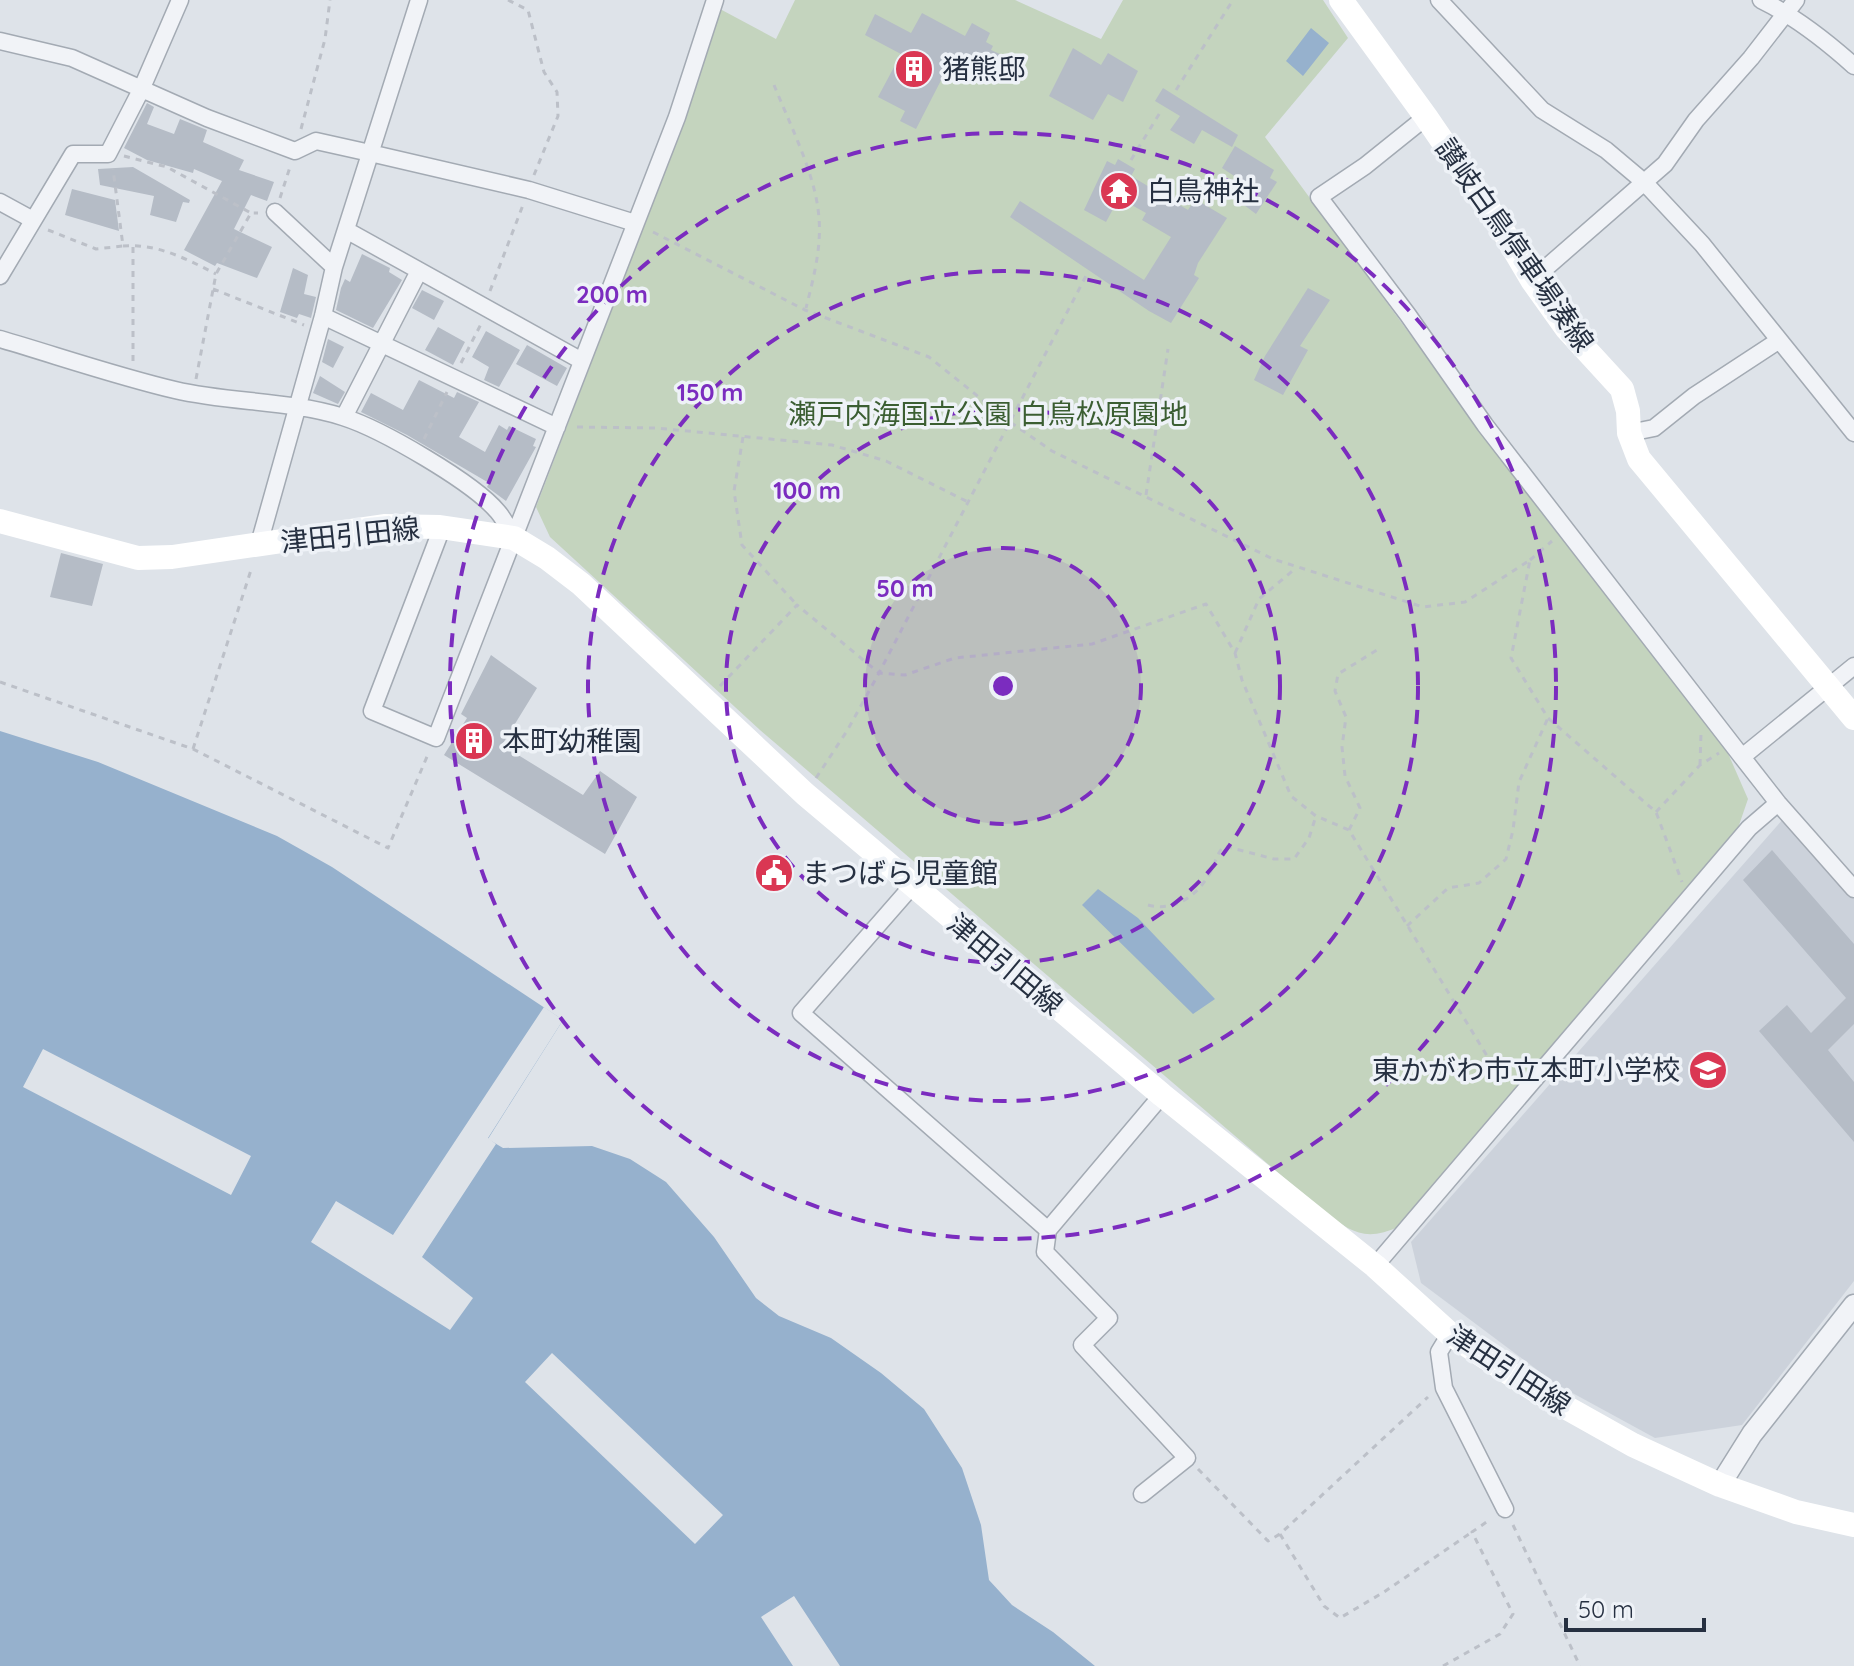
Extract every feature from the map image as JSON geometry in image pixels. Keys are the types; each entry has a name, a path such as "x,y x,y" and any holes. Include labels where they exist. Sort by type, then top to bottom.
{"main road":[{"name":"讃岐白鳥停車場湊線","path":"1341,0 1426,117 1567,329 1622,389 1628,411 1629,433 1639,459 1854,718"},
{"name":"津田引田線","path":"0,521 138,558 172,557 384,526 440,527 514,538 581,584 805,794 1162,1095 1375,1266 1450,1334 1547,1397 1633,1445 1720,1485 1796,1512 1854,1525"}],"street":[{"path":"0,276 73,154 108,154 141,90 180,0"},
{"path":"259,544 334,267 419,0"},
{"path":"440,527 372,711 436,738 677,117 715,0"},
{"path":"1439,0 1542,110 1606,150 1644,182 1702,244 1854,433"},
{"path":"1761,0 1791,6 1854,66"},
{"path":"1532,280 1665,164 1696,120 1751,58 1791,6"},
{"path":"0,41 72,58 207,118 295,151 316,141 529,190 635,223"},
{"path":"1426,117 1365,166 1319,197 1408,315 1485,425 1737,751 1854,889"},
{"path":"0,202 33,220"},
{"path":"275,212 334,267"},
{"path":"346,230 582,361"},
{"path":"344,417 419,271"},
{"path":"321,323 382,342 557,427"},
{"path":"0,339 133,378 220,399 297,407 344,417 417,453 481,495 498,512 514,538"},
{"path":"1629,433 1654,428 1694,396 1778,341"},
{"path":"1737,751 1854,666"},
{"path":"1375,1266 1749,828 1778,803"},
{"path":"912,886 801,1013 1048,1230"},
{"path":"1142,1494 1187,1458 1082,1345 1109,1318 1045,1252 1048,1230 1162,1095"},
{"path":"1720,1485 1752,1434 1854,1305"},
{"path":"1450,1334 1439,1352 1444,1388 1505,1509"}],"path":[{"path":"417,453 488,311 485,302 558,116 557,92 544,72 528,10 508,0"},
{"path":"1176,90 1233,0"},
{"path":"774,85 803,155 818,209 817,267 805,310"},
{"path":"1131,160 1161,111"},
{"path":"123,246 108,154 167,167 251,213"},
{"path":"33,220 53,234 96,249 133,245 180,256 216,274"},
{"path":"635,223 805,310 929,357 1010,422 1052,451 1273,559 1297,567 1423,607 1465,602 1530,560 1567,528"},
{"path":"133,245 133,378"},
{"path":"805,794 847,731 879,673 1087,274"},
{"path":"213,289 321,323"},
{"path":"1146,497 1168,349"},
{"path":"557,427 656,428 832,445 886,461 968,502"},
{"path":"743,437 734,491 742,545 797,605 879,673 905,675 955,658 1092,644 1206,604 1235,653 1242,680 1291,796 1316,816 1349,830 1492,1064"},
{"path":"193,749 259,544"},
{"path":"1530,560 1511,658 1548,718 1656,812 1689,901"},
{"path":"1235,653 1259,599 1297,567"},
{"path":"705,701 797,605"},
{"path":"1349,830 1360,808 1345,776 1342,747 1346,717 1335,691 1338,674 1377,650"},
{"path":"0,682 193,749 388,848 436,738"},
{"path":"1407,926 1448,888 1479,883 1506,859 1519,782 1548,718"},
{"path":"1656,812 1700,765 1737,751"},
{"path":"1148,905 1163,909 1194,895 1213,870 1214,858 1224,846 1274,859 1294,859 1309,838 1316,816"},
{"path":"1187,1458 1268,1541 1280,1534 1430,1395 1444,1388"},
{"path":"1280,1534 1324,1606 1340,1618 1384,1592 1505,1509 1580,1666"},
{"path":"1443,1666 1500,1634 1513,1614 1472,1532"}],"shaded area":[{"name":"東かがわ市立本町小学校","path":"1784,818 1854,899 1854,1281 1742,1425 1655,1438 1556,1384 1421,1283 1411,1242"}],"green space":[{"name":"瀬戸内海国立公園 白鳥松原園地","path":"795,0 1015,0 1101,39 1123,0 1323,0 1348,38 1265,137 1529,496 1727,751 1748,799 1738,828 1400,1226 1378,1234 1360,1233 1323,1211 760,730 550,537 536,507 647,217 720,9 776,39"}],"water":[{"path":"1311,28 1329,43 1303,76 1286,61"},
{"path":"0,731 98,762 277,836 332,867 563,1020 488,1139 503,1148 592,1146 630,1159 666,1182 714,1237 756,1298 779,1316 831,1338 881,1373 924,1409 962,1468 981,1525 989,1580 1012,1605 1053,1632 1095,1666 0,1666"},
{"path":"1098,889 1138,918 1215,999 1193,1014 1082,905"}],"pier":[{"path":"544,1007 563,1020 488,1138 496,1144 422,1257 473,1298 450,1330 311,1242 336,1201 393,1235"},
{"path":"43,1049 251,1156 231,1195 23,1087"},
{"path":"552,1353 723,1515 695,1544 525,1382"},
{"path":"794,1596 840,1666 793,1666 761,1617"}],"building":[{"path":"922,13 965,36 972,23 990,33 986,42 993,46 991,50 1002,55 990,77 953,57 916,129 900,121 905,111 878,97 901,54 865,35 875,14 911,33"},
{"path":"1073,48 1101,65 1108,53 1138,71 1123,102 1108,94 1093,120 1049,96"},
{"path":"1163,88 1238,135 1232,147 1202,130 1194,144 1170,130 1180,116 1155,101"},
{"path":"147,103 154,107 147,124 174,134 180,119 207,130 203,142 244,160 239,170 274,182 267,201 251,195 234,229 272,247 257,278 217,263 215,266 184,250 222,181 194,169 193,173 147,160 124,148"},
{"path":"1235,146 1274,170 1270,178 1277,182 1256,214 1236,199 1245,183 1222,168"},
{"path":"1118,159 1135,169 1131,176 1188,210 1195,199 1227,218 1198,263 1194,275 1199,278 1171,323 1010,217 1020,201 1144,280 1171,237 1142,220 1146,213 1119,198 1106,222 1084,210 1107,161 1115,165"},
{"path":"133,167 190,200 189,203 183,202 176,222 150,215 154,196 100,185 98,169"},
{"path":"72,189 115,200 119,231 65,215"},
{"path":"362,254 390,268 389,272 402,280 373,328 336,310 345,279 350,282"},
{"path":"293,268 308,275 304,294 316,297 311,318 299,314 297,318 280,312"},
{"path":"1308,288 1330,300 1300,346 1308,350 1283,395 1254,380 1265,356"},
{"path":"422,290 444,301 434,320 412,308"},
{"path":"438,327 465,342 453,365 425,350"},
{"path":"486,331 520,350 499,387 484,380 489,367 472,357"},
{"path":"328,339 344,347 333,368 322,362"},
{"path":"527,345 567,368 557,386 516,364"},
{"path":"320,376 345,392 338,404 313,393"},
{"path":"419,380 454,398 457,392 479,402 459,437 485,452 499,425 507,430 509,426 536,439 533,446 536,447 506,501 487,487 489,483 361,412 371,393 403,410"},
{"path":"61,553 103,564 92,606 50,597"},
{"name":"本町幼稚園","path":"491,655 537,688 502,745 583,795 600,771 637,797 605,854 444,755 467,718 461,714"},
{"path":"1772,850 1854,944 1854,1024 1828,1050 1854,1082 1854,1142 1759,1031 1787,1005 1811,1033 1846,998 1743,880"}],"place":[{"name":"猪熊邸","path":"914,69"},
{"name":"白鳥神社","path":"1119,191"},
{"name":"本町幼稚園","path":"474,741"},
{"name":"まつばら児童館","path":"774,873"},
{"name":"東かがわ市立本町小学校","path":"1708,1070"}]}
